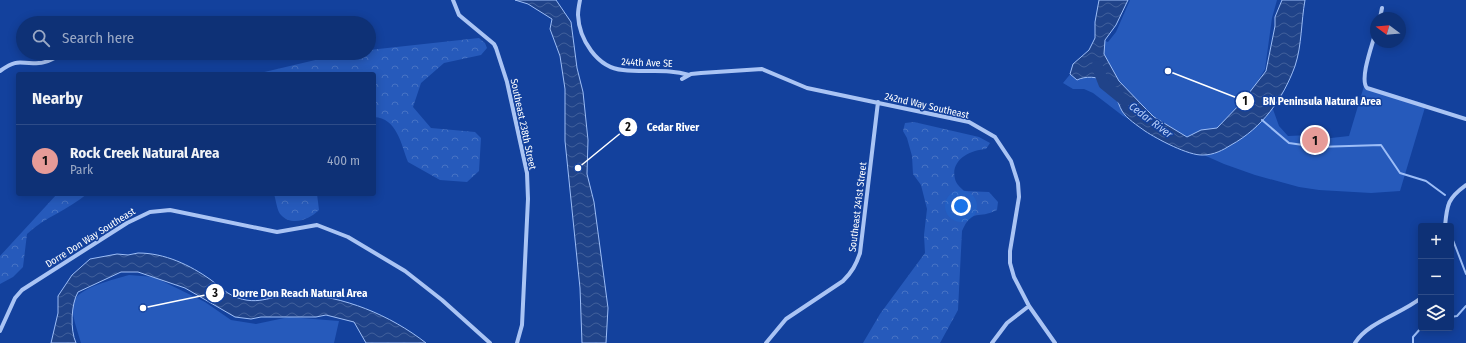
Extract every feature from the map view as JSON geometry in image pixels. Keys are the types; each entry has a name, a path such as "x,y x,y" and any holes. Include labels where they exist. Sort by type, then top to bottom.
{"street":[{"name":"Southeast 238th Street","path":"453,0 459,15 494,44 496,48 507,82 527,173 528,199 522,325 518,343"},
{"name":"244th Ave SE","path":"580,0 578,14 586,42 591,53 606,65 621,70 672,70 690,75"},
{"path":"1381,12 1382,8"},
{"path":"1372,48 1364,77 1364,85 1370,90 1466,119"},
{"path":"0,71 17,62 39,63 49,60"},
{"name":"242nd Way Southeast","path":"682,79 690,75 701,73 762,69 807,88 969,122 995,137 1004,149 1016,174 1018,188 1010,251 1010,263 1014,277 1029,306 1055,343"},
{"name":"Southeast 241st Street","path":"766,343 786,319 843,281 851,273 857,263 860,253 878,102"},
{"path":"1445,223 1448,202 1454,194 1466,185"},
{"name":"Dorre Don Way Southeast","path":"0,331 15,298 22,290 143,214 170,210 271,231 288,231 317,225 336,231 405,271 442,300 490,343"},
{"path":"1355,343 1364,332 1409,308 1418,300"},
{"path":"992,343 1007,323 1029,306"}],"green space":[{"path":"1130,0 1277,0 1272,18 1265,69 1256,84 1265,87 1279,126 1288,136 1310,135 1322,139 1349,136 1364,86 1426,104 1400,191 1371,193 1319,190 1299,187 1255,175 1224,164 1152,132 1123,116 1093,93 1084,89 1073,89 1063,83 1099,39 1108,42 1116,32"},
{"path":"479,38 485,43 487,48 481,55 444,63 421,83 413,107 431,128 475,132 481,138 479,171 467,182 440,180 408,162 397,133 393,127 382,118 376,117 376,72 264,72 315,60 376,60 376,49"},
{"path":"914,122 979,137 990,143 986,149 974,151 958,161 954,172 956,183 964,191 989,192 998,202 997,210 990,213 973,216 969,219 962,231 958,310 940,343 863,343 880,314 925,253 924,235 927,209 921,185 913,174 912,156 907,138 903,131 905,123"},
{"path":"55,196 85,196 41,223 27,234 23,267 13,277 0,284 0,256"},
{"path":"275,196 317,196 319,210 306,219 290,221 281,215"},
{"path":"129,275 154,277 205,302 231,320 256,324 289,317 339,321 334,343 81,343 73,313 75,298 81,293 97,285"}],"water":[{"path":"515,0 556,0 571,22 577,68 583,92 588,140 587,174 594,202 608,308 606,343 582,343 580,288 565,141 565,89 560,56 550,29 552,19 528,4"},
{"path":"1099,0 1128,0 1116,25 1105,40 1104,54 1119,81 1154,117 1187,137 1201,130 1217,128 1242,102 1266,71 1275,26 1275,17 1282,0 1305,0 1299,50 1295,66 1278,101 1262,121 1252,130 1242,138 1218,152 1203,155 1190,153 1157,138 1129,119 1122,111 1114,92 1103,80 1092,77 1077,80 1070,74 1073,64 1089,50 1095,38 1095,22"},
{"path":"138,253 158,255 177,261 211,280 233,296 251,301 289,294 298,294 349,303 382,316 412,333 426,343 366,343 354,322 326,315 316,317 261,317 251,319 235,317 185,288 138,272 121,272 78,292 74,303 72,317 74,338 76,343 51,343 58,313 58,296 72,275 90,259 117,254 128,255"}],"waterway":[{"name":"Cedar River","path":"1097,66 1104,84 1125,101"},
{"path":"1262,120 1289,143 1317,147 1381,145 1400,173 1426,181 1445,195"},
{"path":"1454,243 1466,274"},
{"path":"1454,316 1457,316 1466,306"},
{"path":"1413,343 1413,337 1418,331"}],"place":[{"name":"BN Peninsula Natural Area","path":"1168,71"},
{"name":"Rock Creek Natural Area","path":"1315,140"},
{"name":"Cedar River","path":"578,168"},
{"name":"Dorre Don Reach Natural Area","path":"143,308"}]}
